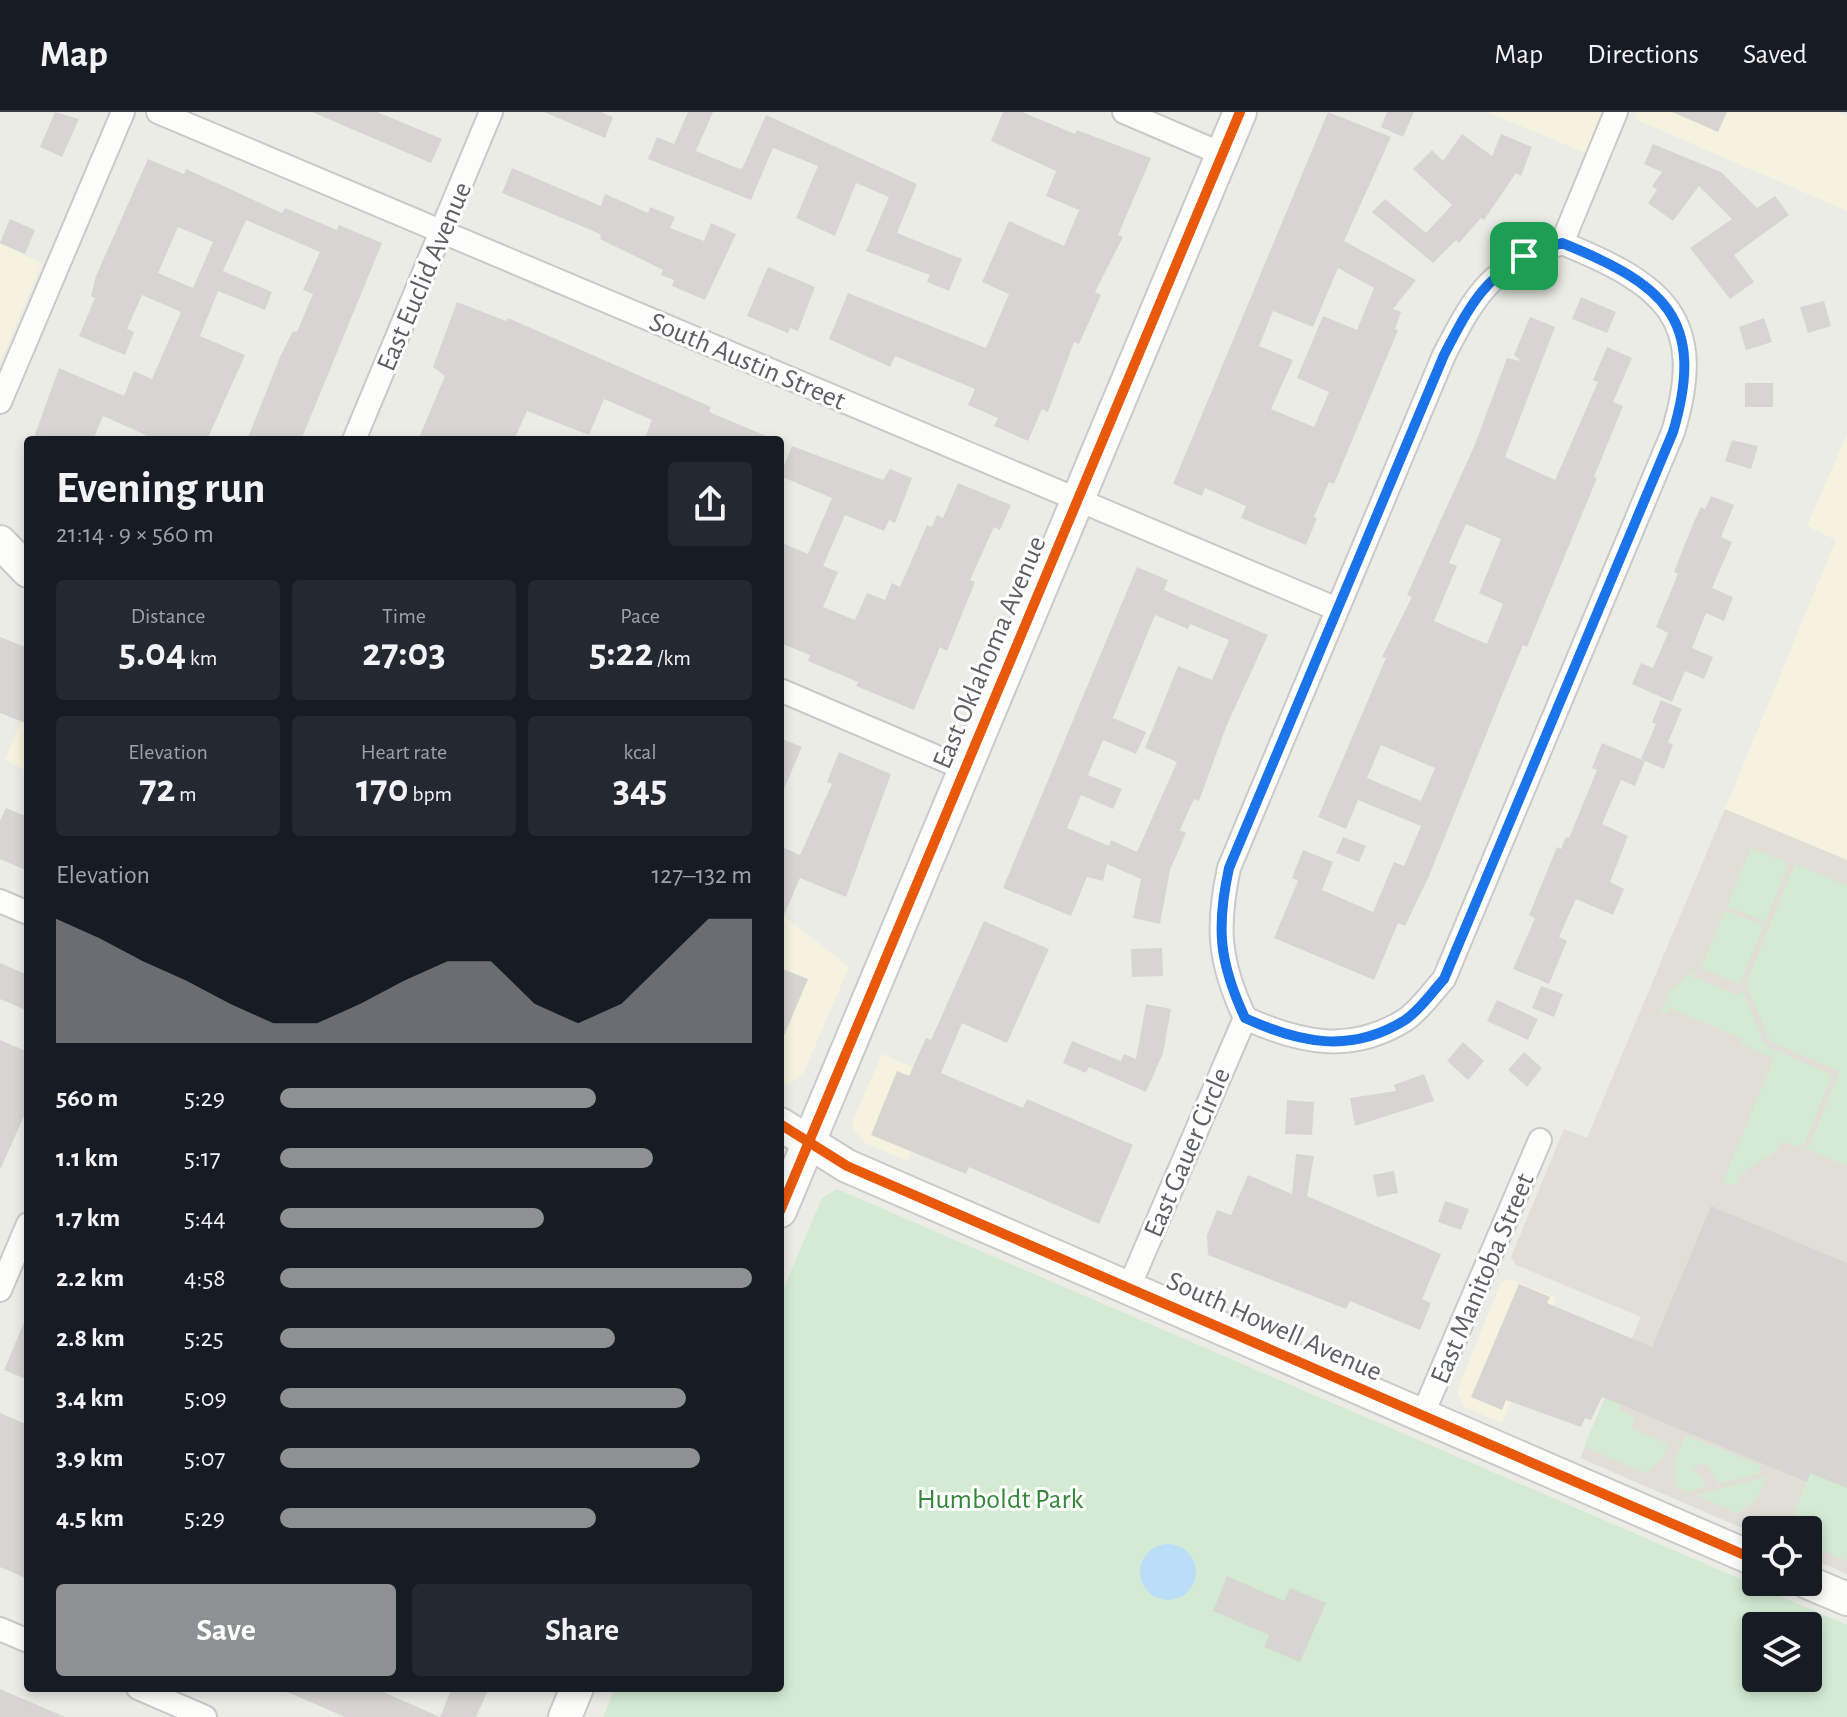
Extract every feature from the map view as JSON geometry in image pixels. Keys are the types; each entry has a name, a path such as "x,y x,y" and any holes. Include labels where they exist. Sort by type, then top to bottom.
{"main road":[{"name":"East Oklahoma Avenue","path":"784,1202 1240,112"},
{"path":"0,542 24,567"},
{"path":"0,567 24,580"},
{"name":"South Howell Avenue","path":"784,1127 847,1166 1742,1554"},
{"path":"1822,1588 1847,1599"},
{"path":"565,1717 575,1692"}],"street":[{"path":"0,402 123,112"},
{"name":"South Austin Street","path":"158,112 1337,609"},
{"name":"East Euclid Avenue","path":"356,436 491,112"},
{"path":"1124,112 1222,154"},
{"path":"1562,243 1616,112"},
{"path":"1562,243 1640,282 1671,311 1686,350 1685,392 1673,432 1444,979 1407,1018 1373,1036 1333,1043 1285,1036 1245,1018 1229,983 1221,946 1220,911 1229,868 1444,355 1468,309 1492,277 1524,256 1562,243"},
{"path":"784,692 965,769"},
{"path":"0,901 24,911"},
{"name":"East Gauer Circle","path":"1129,1287 1245,1018"},
{"name":"East Manitoba Street","path":"1422,1416 1540,1140"},
{"path":"9,1276 24,1235"},
{"path":"0,1629 24,1639"},
{"path":"147,1692 205,1717"}],"shaded area":[{"path":"1487,112 1603,112 1586,153"},
{"path":"1638,112 1838,112 1847,116 1847,211 1635,119"},
{"path":"0,244 42,263 0,363"},
{"path":"1847,434 1847,860 1725,809 1836,540 1807,526"},
{"path":"24,714 24,770 5,759"},
{"path":"1725,809 1847,860 1847,1574 1822,1563 1822,1516 1742,1516 1742,1528 1580,1458 1641,1317 1516,1265 1511,1257 1564,1129 1587,1138"},
{"path":"784,916 849,967 804,1072 789,1085 784,1084"},
{"path":"882,1054 941,1079 907,1161 865,1143 853,1129 853,1120"},
{"path":"1510,1279 1556,1298 1502,1423 1464,1407 1457,1391 1501,1282"}],"green space":[{"path":"1751,848 1789,863 1765,922 1727,906"},
{"path":"1795,864 1847,886 1847,1166 1807,1149 1840,1072 1770,1041 1746,983"},
{"path":"1725,910 1764,926 1739,984 1701,968"},
{"path":"1696,969 1693,977 1738,995 1743,991 1764,1045 1832,1075 1803,1147 1781,1142 1772,1154 1747,1170 1734,1186 1723,1182 1774,1058 1741,1044 1742,1039 1670,1008 1666,1014 1661,1012 1670,991"},
{"name":"Humboldt Park","path":"837,1189 1742,1580 1742,1596 1780,1596 1817,1612 1742,1612 1742,1692 1822,1692 1822,1614 1847,1625 1847,1717 603,1717 613,1692 784,1692 784,1288 822,1198"},
{"path":"1605,1397 1621,1403 1619,1410 1635,1417 1631,1428 1668,1444 1663,1458 1646,1473 1584,1447"},
{"path":"1686,1435 1759,1465 1761,1473 1718,1484 1709,1466 1700,1463 1692,1470 1703,1478 1706,1487 1687,1492 1676,1487 1675,1461"},
{"path":"1810,1473 1847,1488 1847,1561 1822,1550 1822,1516 1795,1516"},
{"path":"1767,1477 1757,1498 1738,1514 1696,1495"}],"water":[{"path":"1168,1544 1187,1553 1196,1572 1187,1591 1168,1600 1149,1591 1140,1572 1149,1553"}],"building":[{"path":"55,112 79,119 62,157 40,147"},
{"path":"312,112 377,112 442,139 431,163"},
{"path":"544,112 601,112 613,117 605,138"},
{"path":"688,112 713,112 696,151 735,167 742,169 766,115 917,184 897,233 962,259 949,291 927,282 930,275 866,251 889,197 856,183 835,236 796,218 818,166 773,148 751,200 648,159 657,137 674,144"},
{"path":"1003,112 1022,112 1075,134 1077,130 1151,158 1118,235 1123,237 1095,292 1101,295 1079,344 1074,342 1048,412 1042,409 1028,441 994,426 998,418 968,405 975,389 895,356 890,367 829,339 848,293 986,348 1009,294 982,282 1009,221 1064,246 1079,210 1046,196 1056,171 991,141"},
{"path":"1328,112 1391,137 1344,241 1416,280 1393,309 1401,312 1395,329 1398,330 1334,484 1329,482 1314,517 1317,518 1306,545 1241,518 1246,506 1205,488 1202,496 1173,484","holes":["1338,268 1374,288 1357,330 1323,316 1297,378 1329,392 1314,427 1271,409 1293,360 1259,346 1273,311 1313,327"]},
{"path":"1387,112 1414,112 1403,137 1381,127"},
{"path":"1672,112 1727,112 1718,132"},
{"path":"1462,134 1492,156 1501,134 1532,147 1521,176 1516,173 1484,220 1481,218 1459,243 1456,240 1433,263 1372,212 1385,199 1426,233 1452,205 1413,169 1432,150 1443,161"},
{"path":"1653,144 1721,172 1757,208 1775,196 1789,215 1734,255 1754,282 1730,299 1690,248 1732,219 1699,186 1673,221 1648,203 1657,190 1652,186 1662,172 1644,164"},
{"path":"148,159 184,174 186,169 282,213 285,208 337,230 339,225 382,243 303,436 249,436 280,357 293,331 297,332 313,294 303,290 320,252 246,220 223,271 272,292 265,310 218,291 200,336 245,355 209,436 148,436 103,416 95,436 34,436 59,368 124,396 134,371 152,379 181,312 142,295 127,329 134,332 125,355 79,336 95,298 91,296 96,276","holes":["178,227 213,242 193,288 158,273"]},
{"path":"512,168 601,206 605,194 648,213 650,207 675,217 670,228 704,241 711,223 736,234 705,300 672,286 674,280 661,275 663,270 600,239 601,235 502,193"},
{"path":"10,219 35,230 25,254 0,243"},
{"path":"768,267 815,287 798,331 790,328 788,333 747,316"},
{"path":"1581,297 1616,312 1607,333 1572,319"},
{"path":"1824,301 1831,326 1808,333 1800,307"},
{"path":"457,302 506,321 508,318 711,407 709,412 766,436 646,436 652,420 604,399 589,435 527,411 516,436 420,436 445,376 433,367"},
{"path":"1530,317 1555,327 1505,457 1555,480 1598,382 1593,380 1607,347 1632,358 1613,402 1623,406 1594,477 1597,478 1527,647 1523,645 1429,876 1405,926 1398,923 1374,980 1274,938 1298,881 1292,878 1303,850 1333,862 1322,890 1373,912 1394,862 1404,866 1421,826 1358,800 1346,829 1318,817 1386,658 1382,657 1412,597 1407,595 1476,442 1507,358 1521,361 1514,355","holes":["1466,524 1501,539 1479,593 1503,604 1487,644 1434,621 1457,566 1449,563","1381,745 1435,768 1421,801 1367,778"]},
{"path":"1764,318 1772,342 1746,350 1739,327"},
{"path":"1745,383 1773,383 1773,407 1745,407"},
{"path":"1732,440 1758,446 1751,469 1725,461"},
{"path":"792,446 883,480 890,469 912,478 895,523 889,520 884,531 845,515 823,566 838,572 823,607 855,620 867,593 885,600 892,583 900,587 927,525 932,527 937,515 943,518 958,483 1011,505 1000,530 994,527 970,580 975,582 947,651 940,647 914,710 856,686 858,682 808,661 810,655 784,645 784,544 808,554 832,498 784,478 784,466"},
{"path":"1711,496 1734,505 1721,537 1732,542 1712,588 1733,597 1724,621 1706,613 1692,648 1713,657 1704,679 1685,671 1672,702 1632,684 1641,663 1653,668 1668,633 1656,627 1678,574 1674,572 1693,524 1701,507 1705,509"},
{"path":"1137,567 1168,580 1164,590 1268,635 1226,727 1199,801 1194,799 1180,830 1186,833 1170,870 1160,924 1133,918 1141,879 1107,864 1103,881 1087,877 1071,916 1003,888","holes":["1155,615 1188,629 1190,624 1229,640 1212,680 1178,666 1145,748 1177,762 1137,852 1111,840 1109,846 1067,828 1081,795 1113,809 1122,789 1088,775 1103,740 1136,754 1146,732 1113,718"]},
{"path":"0,637 24,646 24,722 0,713"},
{"path":"1661,700 1682,709 1668,742 1673,745 1664,769 1641,759 1656,724 1652,722"},
{"path":"784,740 802,747 784,789"},
{"path":"1602,743 1645,761 1635,786 1621,780 1602,824 1628,836 1610,882 1624,889 1613,915 1576,899 1559,937 1567,941 1549,984 1513,969 1535,918 1529,915 1557,847 1561,849 1566,837 1569,838 1597,770 1592,768"},
{"path":"839,752 891,774 846,897 800,878 784,915 784,848 800,855 832,784 827,782"},
{"path":"6,808 24,815 24,869 0,859 0,821"},
{"path":"1343,837 1366,846 1359,862 1336,853"},
{"path":"984,921 1049,949 1007,1043 962,1023 941,1073 1023,1108 1027,1099 1133,1145 1099,1224 969,1167 966,1174 871,1135 897,1071 909,1076 926,1038 931,1040"},
{"path":"1162,948 1163,976 1132,977 1131,949"},
{"path":"0,963 24,973 24,1009 0,999"},
{"path":"784,970 808,979 784,1036"},
{"path":"1541,986 1563,994 1554,1017 1532,1008"},
{"path":"1497,1000 1538,1019 1528,1040 1487,1021"},
{"path":"1146,1004 1171,1009 1163,1053 1146,1092 1089,1067 1086,1073 1063,1063 1072,1041 1121,1061 1124,1054 1136,1059"},
{"path":"0,1040 24,1050 24,1116 0,1170"},
{"path":"1463,1042 1484,1061 1468,1080 1447,1061"},
{"path":"1524,1052 1542,1068 1527,1087 1508,1070"},
{"path":"1424,1074 1434,1101 1355,1126 1350,1098 1396,1091 1394,1085"},
{"path":"1287,1100 1314,1102 1312,1135 1285,1134"},
{"path":"1296,1154 1314,1156 1307,1196 1441,1254 1422,1299 1431,1303 1420,1330 1350,1301 1346,1309 1208,1255 1207,1235 1217,1210 1231,1215 1248,1175 1292,1194"},
{"path":"1394,1171 1398,1193 1377,1197 1373,1175"},
{"path":"1445,1201 1469,1209 1461,1230 1438,1222"},
{"path":"1711,1206 1847,1263 1847,1488 1810,1473 1807,1482 1602,1397 1591,1420 1585,1418 1581,1427 1506,1400 1502,1410 1471,1397 1519,1284 1550,1297 1547,1303 1652,1347"},
{"path":"24,1322 24,1378 4,1370"},
{"path":"0,1413 24,1423 24,1577 0,1567"},
{"path":"1227,1576 1284,1601 1290,1588 1326,1603 1300,1662 1264,1647 1269,1635 1213,1611"},
{"path":"0,1689 65,1717 0,1717"},
{"path":"287,1692 383,1692 440,1717 345,1717"},
{"path":"450,1692 487,1692 476,1717 440,1717"}],"cycle path":[{"path":"784,1201 1240,112"},
{"path":"784,1127 847,1166 1742,1554"}],"route":[{"path":"1562,243 1640,282 1671,311 1686,350 1685,392 1673,432 1444,979 1407,1018 1373,1036 1333,1043 1285,1036 1245,1018 1229,983 1221,946 1220,911 1229,868 1444,355 1468,309 1492,277 1524,256 1562,243"}]}
